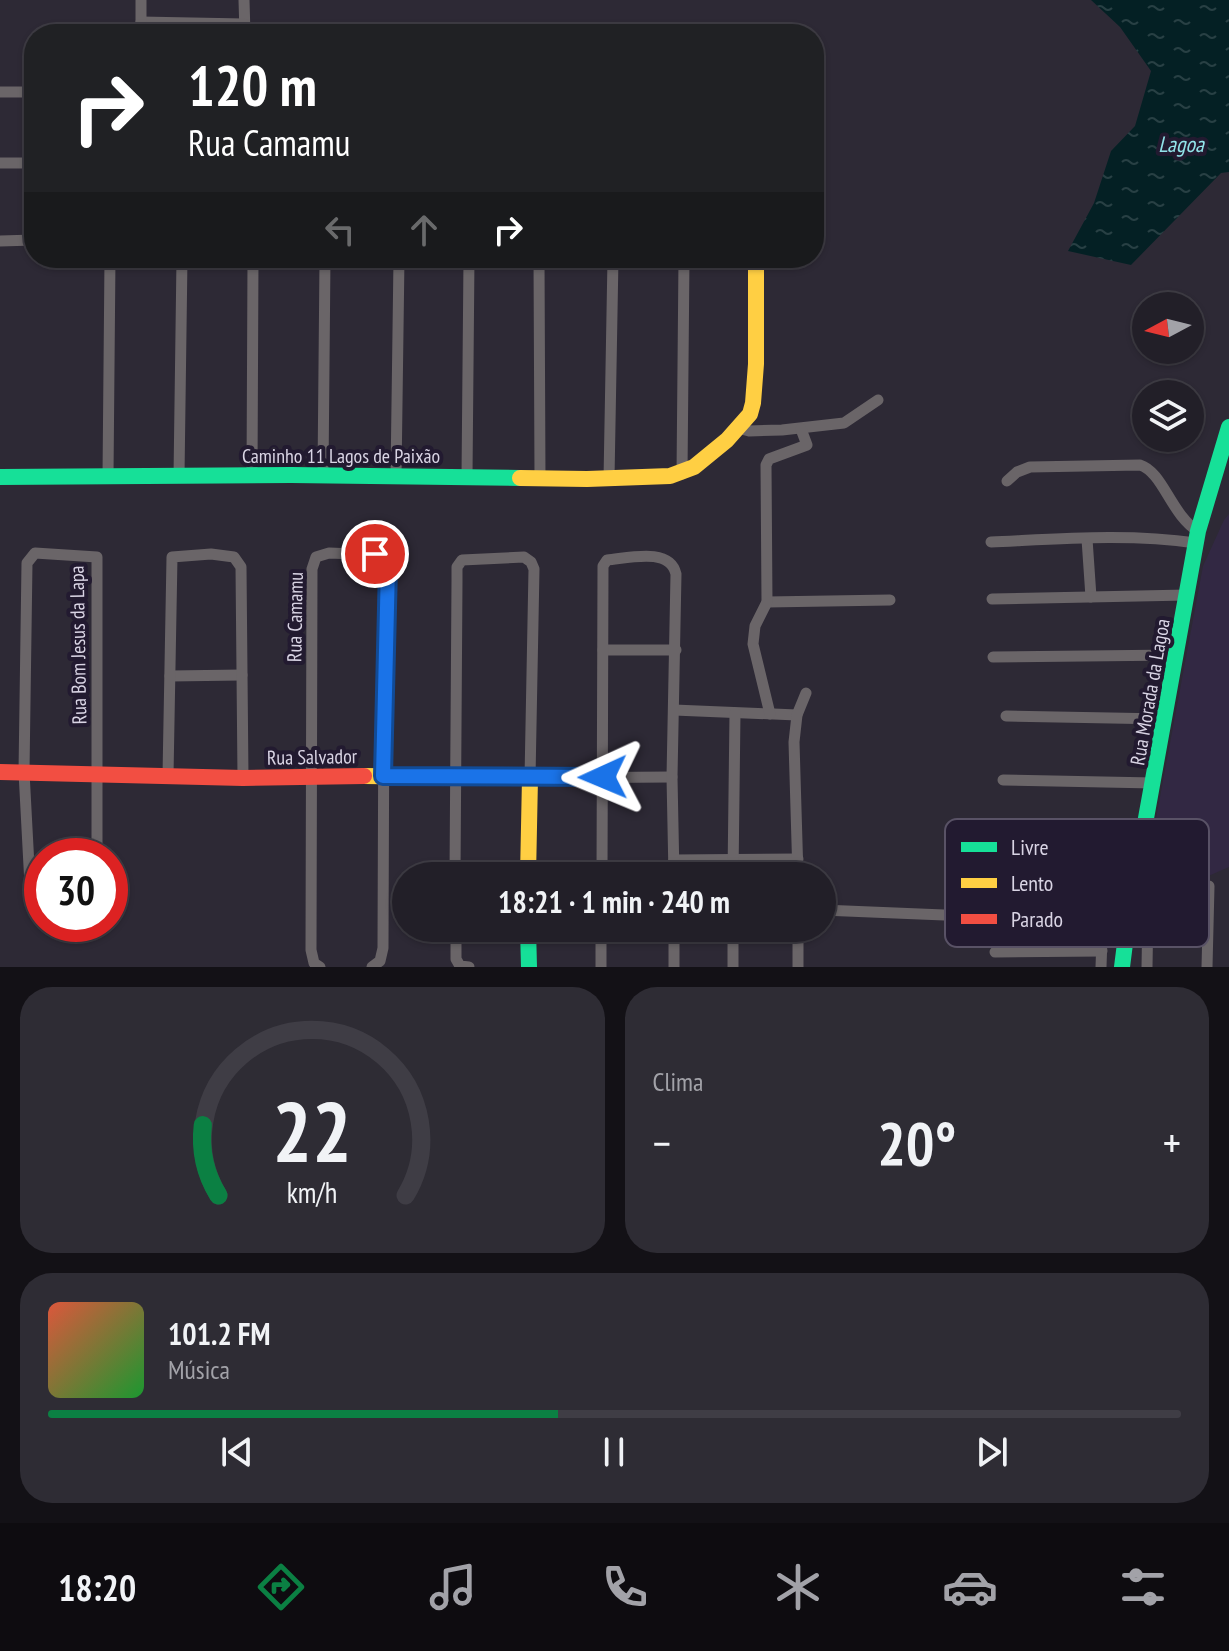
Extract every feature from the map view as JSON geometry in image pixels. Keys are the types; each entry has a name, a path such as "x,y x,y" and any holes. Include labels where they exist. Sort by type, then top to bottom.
{"street":[{"path":"141,0 141,24"},
{"path":"244,0 244,24"},
{"path":"0,92 24,92"},
{"path":"0,163 24,163"},
{"path":"0,241 24,240"},
{"path":"108,476 110,268"},
{"path":"179,476 182,268"},
{"path":"252,476 253,268"},
{"path":"323,473 325,268"},
{"path":"396,476 399,268"},
{"path":"467,476 469,268"},
{"path":"539,268 540,479"},
{"path":"609,479 613,268"},
{"path":"682,474 684,268"},
{"path":"682,474 698,464 749,417 754,397 756,268"},
{"path":"738,428 749,431 801,429 847,422 878,400"},
{"name":"Rua Morada da Lagoa","path":"1147,819 1197,537 1229,427"},
{"path":"770,714 753,644 755,626 767,602 766,463 769,459 807,445 801,429"},
{"path":"1007,481 1017,472 1030,467 1140,465 1155,474 1180,517 1197,537"},
{"name":"Caminho 11 Lagos de Paixão","path":"0,477 323,473 609,479 682,474"},
{"path":"991,542 1197,537"},
{"path":"1087,539 1091,597"},
{"name":"Rua Bom Jesus da Lapa","path":"28,838 24,772 27,563 35,553 97,557 97,838"},
{"name":"Rua Camamu","path":"312,776 312,569 316,557 329,553 367,553 381,555 387,562 383,776"},
{"path":"168,776 172,557 228,555 234,557 241,567 243,778"},
{"path":"455,862 457,567 462,560 519,557 531,562 534,574 528,862"},
{"path":"602,862 604,563 607,560 645,557 668,560 675,569 674,860 798,859 794,742 797,715 806,693"},
{"path":"992,599 1187,595"},
{"path":"767,602 890,600"},
{"path":"603,650 676,650"},
{"path":"993,657 1177,655"},
{"path":"170,676 242,675"},
{"path":"674,710 797,715"},
{"path":"733,859 735,713"},
{"path":"1006,716 1165,719"},
{"name":"Rua Salvador","path":"0,772 243,778 672,777"},
{"path":"312,776 311,950 314,963 320,967"},
{"path":"372,967 380,961 383,948 383,776"},
{"path":"1003,780 1154,783"},
{"path":"836,911 945,915"},
{"path":"456,942 457,962 460,966 469,967"},
{"path":"528,942 529,967"},
{"path":"601,942 601,967"},
{"path":"674,942 674,967"},
{"path":"733,942 733,967"},
{"path":"798,942 798,967"},
{"path":"1101,967 1102,947"},
{"name":"Rua Morada da Lagoa","path":"1122,967 1125,947"},
{"path":"1147,947 1147,967"},
{"path":"1207,947 1207,967"},
{"path":"995,952 1102,951"}],"shaded area":[{"path":"1229,514 1229,867 1209,876 1209,819 1156,819 1203,566"}],"water":[{"name":"Lagoa","path":"1091,0 1229,0 1229,172 1221,173 1131,265 1068,251 1094,203 1111,151 1135,126 1151,71 1120,27"}],"traffic: fast":[{"path":"1146,819 1198,531 1229,427"},
{"path":"0,477 291,475 520,478"},
{"path":"528,942 529,967"},
{"path":"1122,967 1125,947"}],"traffic: slow":[{"path":"520,478 670,476 694,467 727,440 750,414 753,403 756,268"},
{"path":"364,776 530,778 528,862"}],"traffic: jam":[{"path":"0,772 243,778 364,776"}],"route":[{"path":"375,554 381,555 388,566 383,776 603,777"}]}
